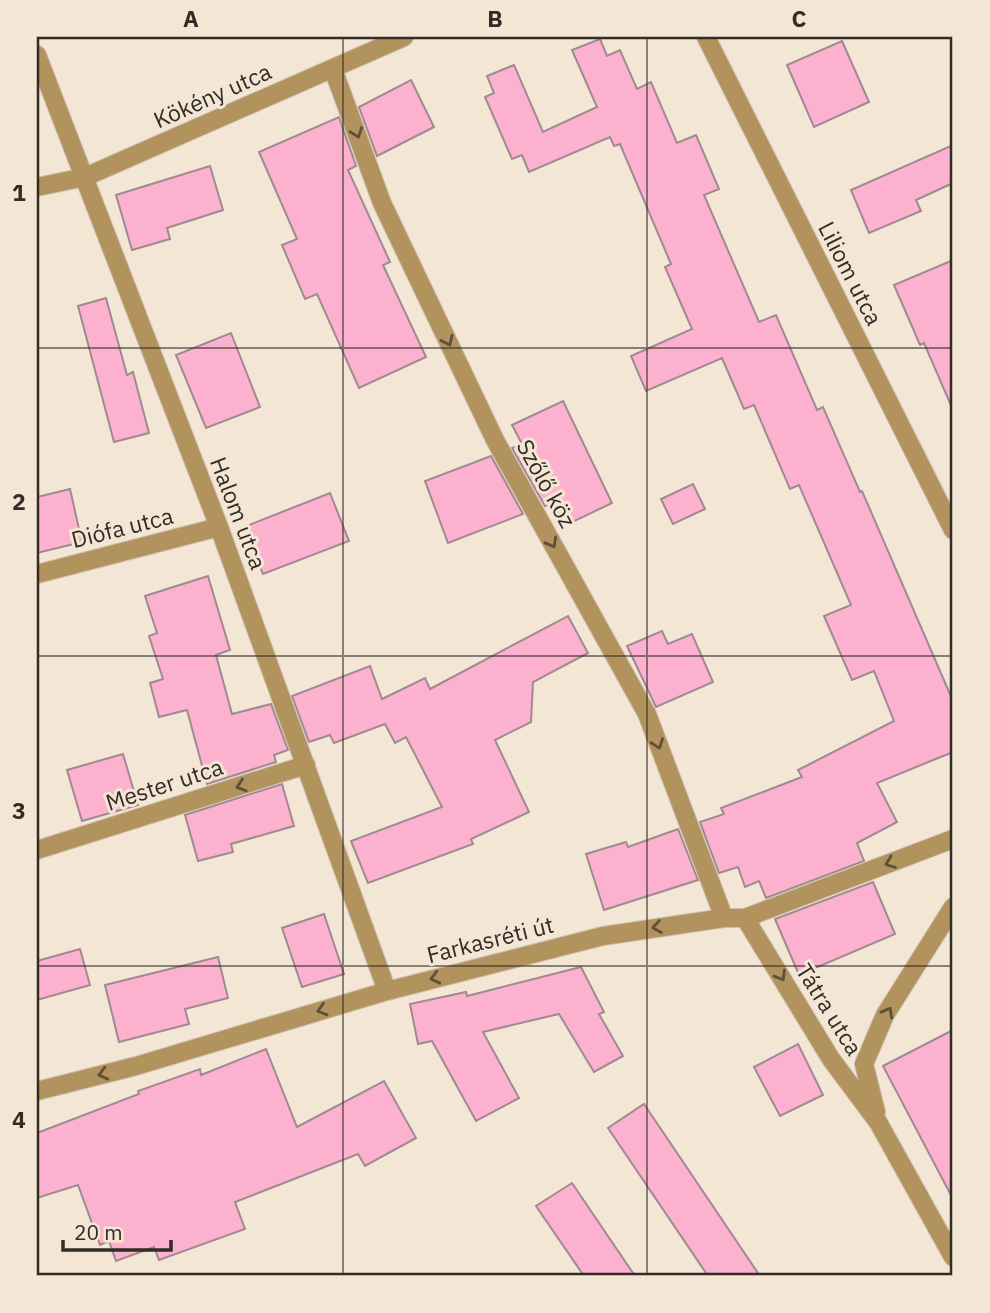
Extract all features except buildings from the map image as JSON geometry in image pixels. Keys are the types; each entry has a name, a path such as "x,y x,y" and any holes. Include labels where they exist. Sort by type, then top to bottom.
{"street":[{"name":"Kökény utca","path":"37,187 85,177 404,37"},
{"name":"Liliom utca","path":"706,37 953,530"},
{"name":"Halom utca","path":"37,55 219,527 387,990"},
{"name":"Szőlő köz","path":"333,69 382,203 495,440 647,714 724,918"},
{"name":"Diófa utca","path":"37,574 219,527"},
{"name":"Mester utca","path":"37,850 306,765"},
{"name":"Farkasréti út","path":"37,1091 136,1066 387,990 603,936 724,918 745,918 953,839"},
{"name":"Tátra utca","path":"878,1122 864,1064 886,1015 953,907"},
{"name":"Tátra utca","path":"745,918 831,1059 878,1122 953,1257"}]}
